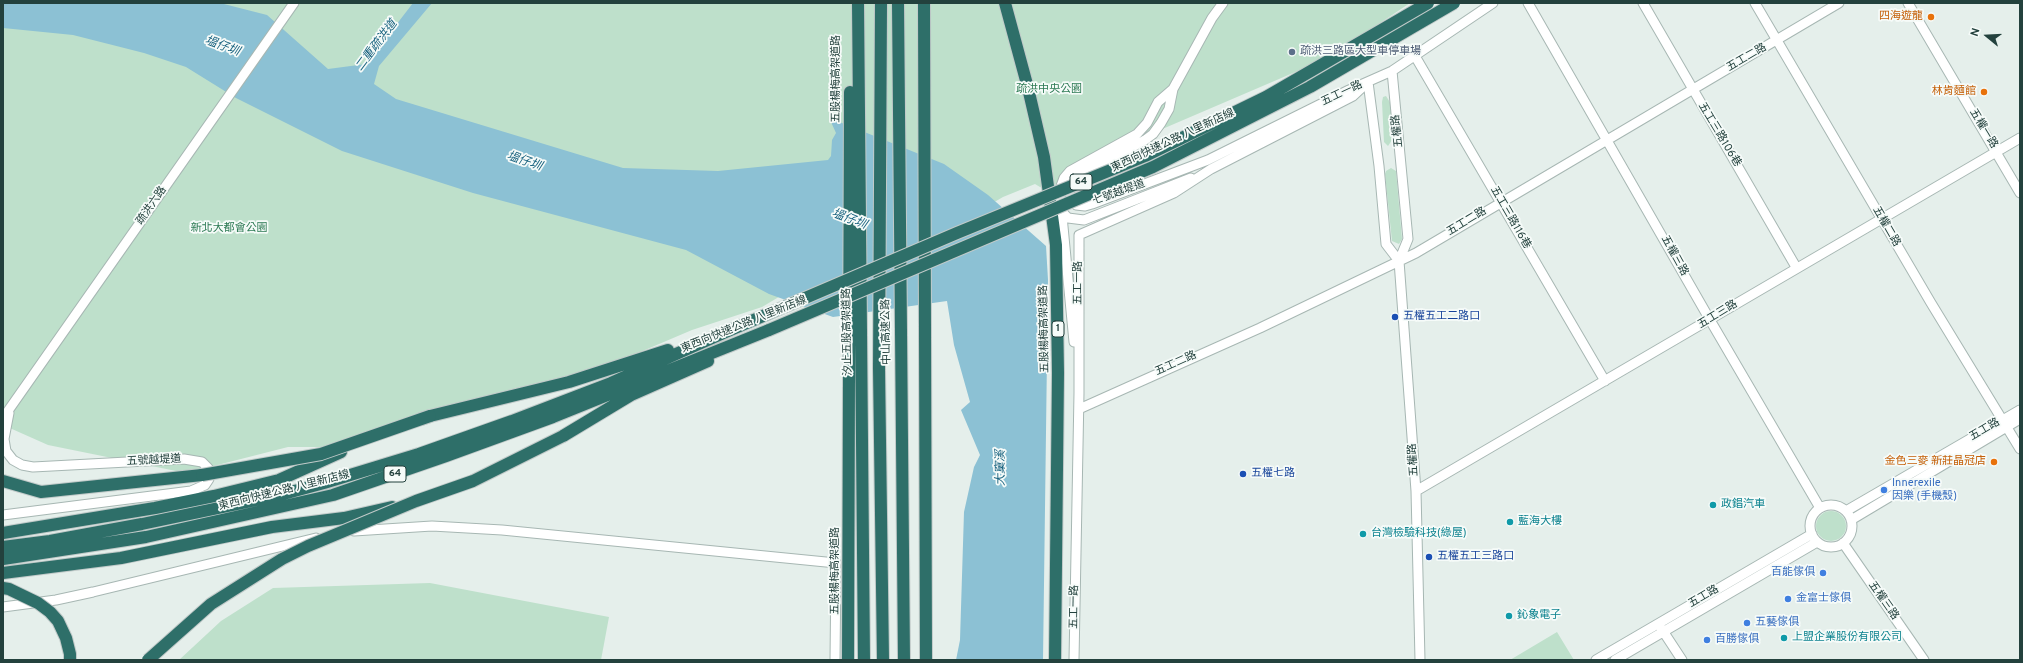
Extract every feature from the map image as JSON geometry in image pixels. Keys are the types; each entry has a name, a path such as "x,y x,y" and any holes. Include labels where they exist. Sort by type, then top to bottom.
{"highway":[{"name":"五股楊梅高架道路","path":"848,660 850,3"},
{"name":"汐止五股高架道路","path":"858,3 864,660"},
{"name":"中山高速公路","path":"881,3 879,368 883,660"},
{"name":"中山高速公路","path":"898,3 904,660"},
{"path":"924,3 926,660"},
{"name":"五股楊梅高架道路","path":"1005,3 1028,88 1044,157 1056,245 1058,373 1056,660"},
{"name":"東西向快速公路 八里新店線","path":"3,547 50,541 142,524 276,496 419,454 512,421 611,382 957,233 1145,156 1266,97 1428,3"},
{"name":"東西向快速公路 八里新店線","path":"3,559 146,537 333,495 446,456 546,419 770,330 1153,167 1310,87 1454,3"},
{"path":"148,660 210,604 256,575 308,546 416,502 473,481 563,436 631,395 694,368 770,330"},
{"path":"3,481 41,492 202,475 321,454 430,416 569,382 721,334"},
{"path":"3,533 155,508 279,480 430,416"},
{"path":"3,573 121,558 272,527 344,518 416,502"},
{"path":"3,588 9,589 38,603 50,612 58,621 66,638 70,660"}],"street":[{"name":"疏洪六路","path":"10,410 294,3"},
{"name":"七號越堤道","path":"1208,160 1085,206 1076,205 1071,199 1069,190 1071,183 1076,178 1153,134 1169,110 1173,89 1212,18 1223,3"},
{"name":"五工一路","path":"1208,160 1349,90 1392,71 1493,3"},
{"name":"五權三路","path":"1528,3 1820,508"},
{"name":"五工三路106巷","path":"1642,3 1796,267"},
{"name":"五權二路","path":"1755,3 2003,424 2020,449"},
{"name":"五工二路","path":"1079,409 1260,328 1416,253 1839,3"},
{"name":"五權一路","path":"1908,3 2020,193"},
{"name":"五工三路116巷","path":"1415,56 1605,381"},
{"name":"五權路","path":"1392,71 1408,239 1399,261 1416,491 1420,660"},
{"name":"五工一路","path":"1074,660 1079,409 1080,235 1174,193 1211,169 1353,96 1368,82"},
{"name":"五權路","path":"1368,82 1386,244 1399,261"},
{"name":"七號越堤道","path":"1079,393 1061,211 1060,195 1064,178 1070,171 1137,134 1147,123 1158,102 1173,89"},
{"name":"五工三路","path":"1416,491 1710,320 1796,267 2020,138"},
{"name":"七號越堤道","path":"1061,211 1068,218 1084,220 1211,169"},
{"path":"3,418 10,410"},
{"name":"五號越堤道","path":"3,516 191,491 205,485 209,478 208,468 202,462 184,459 33,467 22,466 13,460 6,451 4,439 10,410"},
{"name":"五工路","path":"1851,520 2003,424 2020,410"},
{"name":"五工路","path":"1846,512 2003,424 2020,419"},
{"path":"1831,505 1836,506 1846,512 1851,520 1850,533 1843,543 1838,546 1827,547 1817,542 1812,534 1811,519 1820,508 1831,505"},
{"path":"3,607 56,600 299,542 363,529 432,526 502,530 836,563 835,660"},
{"name":"五工路","path":"1596,660 1812,534"},
{"name":"五工路","path":"1615,660 1817,542"},
{"name":"五權三路","path":"1843,543 1924,660"},
{"path":"1657,624 1682,660"}],"green space":[{"name":"新北大都會公園","path":"3,3 1410,3 1328,58 1146,136 1045,190 1035,184 1003,197 943,232 804,282 762,307 692,330 605,367 324,447 288,447 186,473 48,445 3,425"},
{"path":"1386,96 1391,104 1392,140 1388,146 1384,142 1382,102 1383,97"},
{"path":"1391,168 1396,171 1402,239 1399,244 1392,241 1385,174 1386,171"},
{"path":"1831,511 1842,515 1846,526 1842,537 1831,541 1820,537 1816,526 1820,515"},
{"path":"430,583 609,617 601,660 179,660 221,621 273,588"},
{"path":"1557,632 1574,660 1510,660"}],"water":[{"path":"3,3 220,3 267,15 328,69 366,64 413,3 432,3 379,66 374,84 396,99 623,168 718,171 828,160 831,156 832,140 836,133 831,122 837,121 944,164 988,195 1046,246 1048,280 1043,660 956,660 960,640 964,512 974,467 980,455 961,410 970,402 954,345 947,301 833,317 769,294 686,250 473,193 342,151 236,98 186,67 144,53 73,35 3,28"}],"place":[{"name":"四海遊龍","path":"1931,17"},
{"name":"疏洪三路區大型車停車場","path":"1292,52"},
{"name":"林肯麵館","path":"1984,92"},
{"name":"五權五工二路口","path":"1395,317"},
{"name":"金色三麥 新莊晶冠店","path":"1994,462"},
{"name":"五權七路","path":"1243,474"},
{"name":"Innerexile 因樂 (手機殼)","path":"1884,490"},
{"name":"政錩汽車","path":"1713,505"},
{"name":"藍海大樓","path":"1510,522"},
{"name":"台灣檢驗科技(綠屋)","path":"1363,534"},
{"name":"五權五工三路口","path":"1429,557"},
{"name":"百能傢俱","path":"1823,573"},
{"name":"金富士傢俱","path":"1788,599"},
{"name":"鈊象電子","path":"1509,616"},
{"name":"五藝傢俱","path":"1747,623"},
{"name":"上盟企業股份有限公司","path":"1784,638"},
{"name":"百勝傢俱","path":"1707,640"}],"water label":[{"name":"二重疏洪道","path":"377,46"},
{"name":"塭仔圳","path":"222,47"},
{"name":"塭仔圳","path":"524,162"},
{"name":"塭仔圳","path":"849,220"},
{"name":"大窠溪","path":"1002,468"}],"park label":[{"name":"疏洪中央公園","path":"1049,90"}]}
